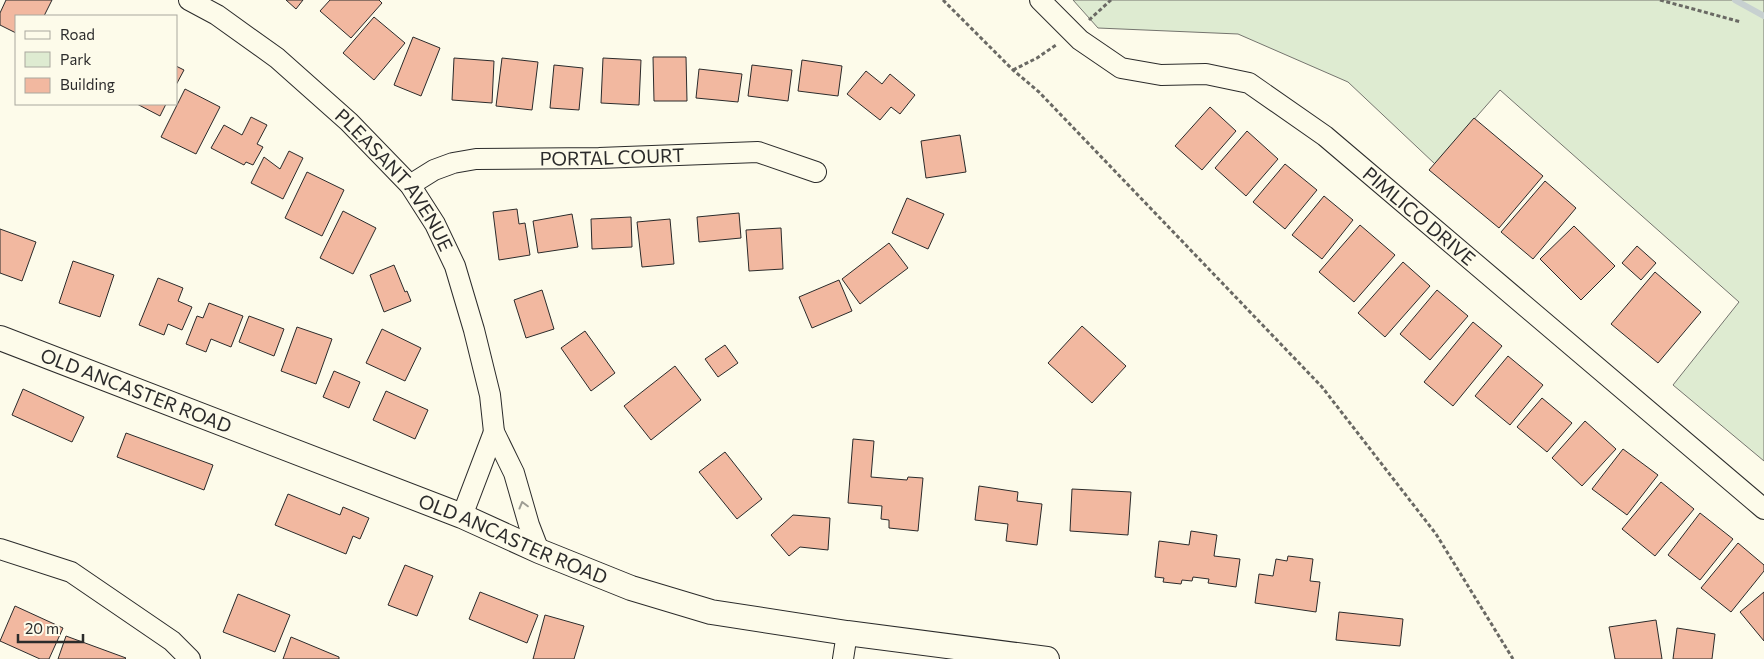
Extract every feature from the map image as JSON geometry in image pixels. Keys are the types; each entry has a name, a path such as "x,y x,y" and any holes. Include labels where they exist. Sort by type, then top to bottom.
{"street":[{"name":"PLEASANT AVENUE","path":"190,0 217,16 277,58 349,122 410,185 435,224 455,266 474,330 490,395 494,432 514,473 528,525 539,551"},
{"name":"PIMLICO DRIVE","path":"1040,0 1080,40 1122,68 1161,75 1206,74 1249,84 1325,136 1764,509"},
{"name":"PORTAL COURT","path":"410,185 434,170 453,163 476,159 599,158 758,152 816,172"},
{"name":"OLD ANCASTER ROAD","path":"0,338 462,516 539,551 631,588 711,612 848,633 1047,659"},
{"name":"PLEASANT AVENUE","path":"462,516 494,432"},
{"path":"0,550 71,572 172,640 190,659"},
{"path":"843,659 848,633"}],"path":[{"path":"943,0 1038,92 1322,387 1436,534 1514,659"},
{"path":"1660,0 1741,22"}],"green space":[{"path":"1073,0 1764,0 1764,461 1673,385 1739,302 1500,90 1435,164 1348,82 1238,34 1098,28"}],"building":[{"path":"6,0 52,0 44,15 15,15 15,32 0,25 0,13"},
{"path":"286,0 303,0 296,9"},
{"path":"330,0 379,0 382,3 351,38 320,11"},
{"path":"374,17 405,43 374,80 343,53"},
{"path":"413,37 440,48 421,96 394,85"},
{"path":"653,57 686,57 687,101 654,101"},
{"path":"454,58 494,61 492,103 452,100"},
{"path":"502,58 538,62 532,110 496,106"},
{"path":"603,58 641,60 639,105 601,103"},
{"path":"802,60 842,66 838,96 798,91"},
{"path":"554,65 583,68 579,110 550,108"},
{"path":"752,65 792,70 788,101 748,96"},
{"path":"178,67 184,70 178,81"},
{"path":"699,69 742,74 738,102 696,98"},
{"path":"866,71 882,84 890,74 915,95 900,114 891,107 880,120 847,94"},
{"path":"185,89 220,107 196,154 161,137"},
{"path":"139,105 166,105 160,116"},
{"path":"1210,107 1236,131 1202,170 1175,146"},
{"path":"251,117 267,125 257,144 263,147 253,165 246,162 244,165 211,148 224,125 242,135"},
{"path":"1474,118 1543,176 1499,228 1429,170"},
{"path":"1247,131 1278,159 1246,196 1215,168"},
{"path":"960,135 966,172 926,178 921,141"},
{"path":"289,151 303,158 283,199 251,183 264,157 280,169"},
{"path":"1285,164 1317,190 1285,229 1253,202"},
{"path":"307,172 344,190 322,236 285,218"},
{"path":"1545,181 1576,208 1533,259 1501,232"},
{"path":"1324,196 1353,220 1322,259 1292,235"},
{"path":"907,198 944,214 928,249 892,233"},
{"path":"517,209 519,224 525,223 530,255 499,260 493,212"},
{"path":"343,211 376,228 353,274 320,258"},
{"path":"739,213 741,238 699,242 697,217"},
{"path":"572,214 578,247 538,253 533,221"},
{"path":"631,217 632,247 592,249 591,219"},
{"path":"670,219 674,264 642,267 637,222"},
{"path":"1360,225 1395,255 1354,302 1319,272"},
{"path":"1574,226 1615,266 1581,300 1540,259"},
{"path":"781,228 783,269 749,271 746,230"},
{"path":"0,229 36,242 22,281 0,273"},
{"path":"889,243 908,268 860,304 842,279"},
{"path":"1637,246 1656,263 1641,280 1622,263"},
{"path":"73,261 114,275 100,317 59,303"},
{"path":"1403,262 1430,286 1385,337 1358,313"},
{"path":"394,265 405,292 407,291 411,301 384,312 370,275"},
{"path":"1655,272 1701,312 1658,363 1611,324"},
{"path":"158,278 183,288 178,301 192,307 182,330 168,324 164,335 139,325"},
{"path":"839,280 852,311 812,328 799,297"},
{"path":"542,290 554,329 526,338 514,300"},
{"path":"1437,290 1468,316 1430,360 1400,334"},
{"path":"209,303 243,316 231,347 211,339 206,352 186,344 197,316 203,318"},
{"path":"249,316 284,329 274,356 239,342"},
{"path":"1473,322 1502,346 1453,406 1424,382"},
{"path":"1082,326 1126,366 1092,403 1048,363"},
{"path":"297,327 332,339 316,384 281,371"},
{"path":"382,329 421,348 405,381 366,363"},
{"path":"585,331 615,373 591,391 561,348"},
{"path":"725,345 738,363 718,377 705,359"},
{"path":"1508,356 1543,385 1510,425 1475,396"},
{"path":"675,366 701,400 651,440 624,406"},
{"path":"334,371 360,382 349,408 323,397"},
{"path":"23,389 84,417 72,442 12,415"},
{"path":"386,391 428,410 415,439 373,420"},
{"path":"1542,398 1572,423 1547,452 1517,427"},
{"path":"1585,421 1616,449 1582,486 1552,458"},
{"path":"126,433 213,465 204,490 117,457"},
{"path":"853,439 874,441 871,477 907,480 908,477 923,478 918,531 889,528 889,520 881,519 882,506 848,503"},
{"path":"1623,449 1658,475 1627,515 1592,489"},
{"path":"725,452 762,499 737,519 699,472"},
{"path":"1661,482 1694,509 1655,556 1622,529"},
{"path":"979,486 1018,492 1017,501 1042,504 1037,545 1006,541 1008,524 975,520"},
{"path":"1072,489 1131,492 1128,535 1070,531"},
{"path":"288,494 340,515 343,507 369,518 360,539 353,536 346,554 275,525"},
{"path":"1700,513 1733,539 1700,580 1668,555"},
{"path":"793,515 830,518 828,550 800,547 789,556 771,535"},
{"path":"1191,531 1217,535 1214,556 1240,559 1236,587 1208,583 1209,579 1193,577 1192,581 1182,580 1181,584 1163,582 1164,578 1155,577 1159,541 1189,545"},
{"path":"1738,543 1764,565 1764,571 1731,612 1701,588"},
{"path":"1288,556 1313,559 1310,581 1320,582 1316,612 1255,603 1259,574 1273,576 1276,559 1287,561"},
{"path":"405,565 433,576 417,616 388,605"},
{"path":"480,592 538,615 527,643 469,619"},
{"path":"1764,592 1764,641 1740,612"},
{"path":"238,594 290,615 275,652 223,632"},
{"path":"15,606 63,628 49,659 40,659 0,641"},
{"path":"1339,612 1403,619 1400,646 1336,640"},
{"path":"545,615 584,626 574,659 533,659"},
{"path":"1656,620 1662,659 1615,659 1609,627"},
{"path":"1677,628 1715,634 1712,659 1673,659"},
{"path":"66,636 126,658 58,659"},
{"path":"291,637 339,657 339,659 283,659"}],"waterway":[{"path":"1735,0 1764,16"}]}
